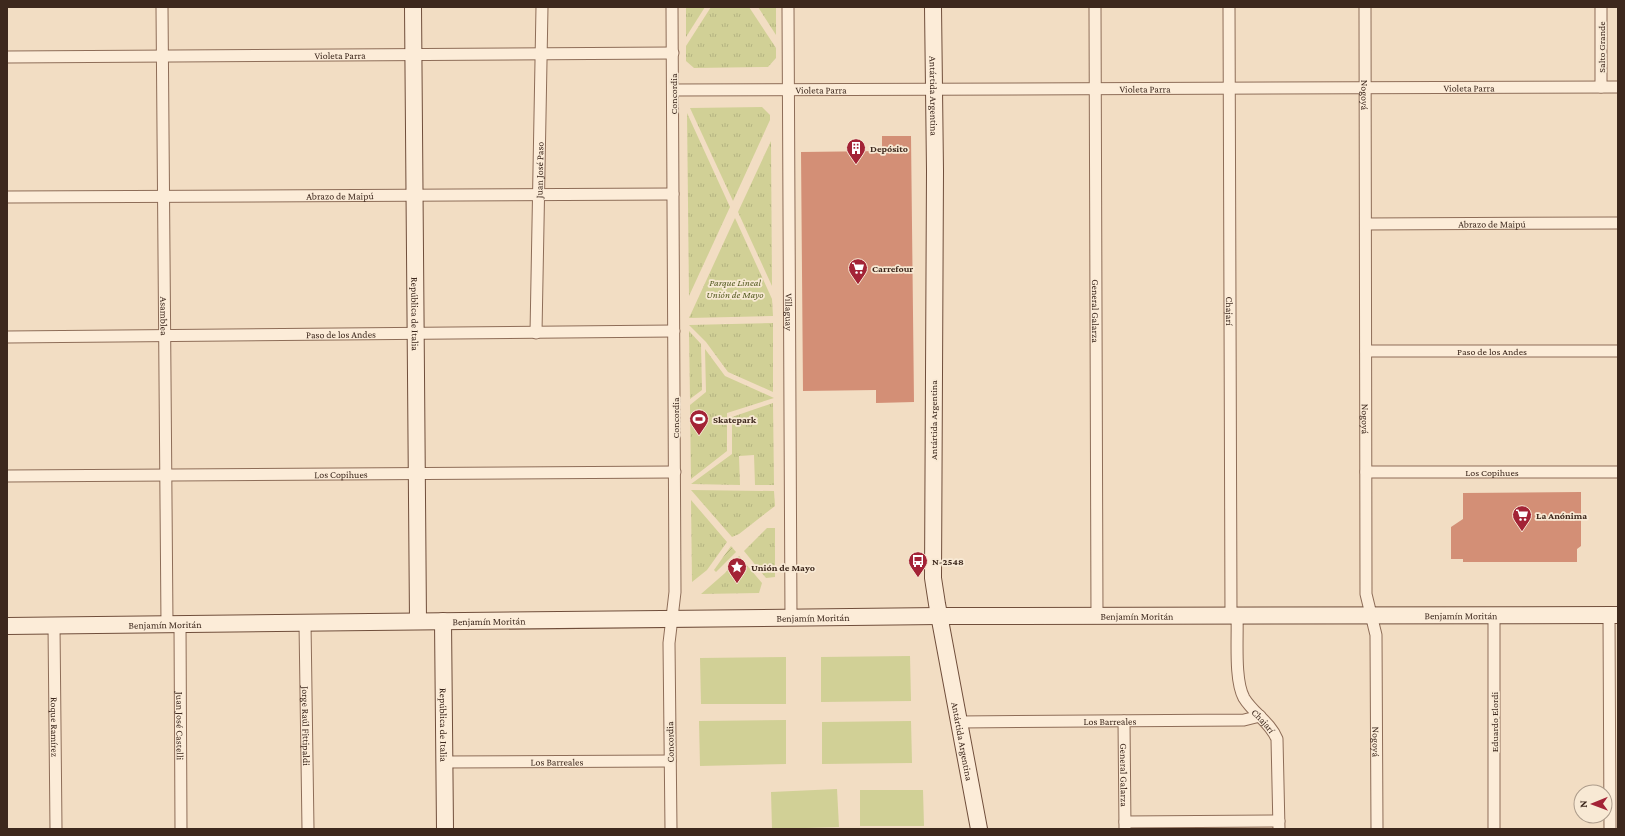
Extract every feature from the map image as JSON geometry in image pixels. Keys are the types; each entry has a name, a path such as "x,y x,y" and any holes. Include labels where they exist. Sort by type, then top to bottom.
{"street":[{"name":"Asamblea","path":"162,7 166,476 173,624"},
{"name":"República de Italia","path":"413,7 418,622"},
{"name":"Juan José Paso","path":"536,333 542,7"},
{"name":"Concordia","path":"671,829 669,643 675,600 672,7"},
{"name":"Villaguay","path":"788,7 791,618"},
{"name":"Antártida Argentina","path":"933,7 933,563 939,616 978,829"},
{"name":"General Galarza","path":"1095,7 1097,616"},
{"name":"Chajarí","path":"1229,7 1234,616 1240,686 1245,699 1271,728 1277,739 1279,825"},
{"name":"Nogoyá","path":"1365,7 1366,594 1376,635 1377,829"},
{"name":"Salto Grande","path":"1601,7 1601,87"},
{"name":"Violeta Parra","path":"7,57 673,53"},
{"name":"Violeta Parra","path":"673,90 1618,87"},
{"name":"Abrazo de Maipú","path":"7,197 673,194"},
{"name":"Abrazo de Maipú","path":"1366,224 1618,223"},
{"name":"Paso de los Andes","path":"7,337 674,331"},
{"name":"Paso de los Andes","path":"1366,351 1618,351"},
{"name":"Los Copihues","path":"7,476 675,472"},
{"name":"Los Copihues","path":"1366,472 1618,472"},
{"name":"Eduardo Elordi","path":"1494,615 1494,829"},
{"name":"Benjamín Moritán","path":"7,626 939,616 1614,615"},
{"path":"1610,829 1614,615"},
{"name":"República de Italia","path":"443,621 445,829"},
{"name":"Jorge Raúl Fittipaldi","path":"305,623 308,829"},
{"name":"Juan José Castelli","path":"173,624 181,829"},
{"name":"Roque Ramírez","path":"54,625 56,829"},
{"name":"Los Barreales","path":"959,722 1244,720 1260,716"},
{"name":"General Galarza","path":"1124,721 1125,826"},
{"name":"Los Barreales","path":"444,762 670,761"},
{"path":"1125,826 1279,825"}],"green space":[{"path":"686,7 705,7 686,37"},
{"path":"711,7 749,7 776,48 776,58 768,67 694,68 686,61 686,46"},
{"path":"758,7 776,7 776,35"},
{"path":"762,107 770,115 770,120 733,201 690,108"},
{"name":"Parque Lineal Unión de Mayo","path":"687,113 730,207 689,296"},
{"name":"Parque Lineal Unión de Mayo","path":"771,141 772,286 738,212"},
{"name":"Parque Lineal Unión de Mayo","path":"735,218 772,299 773,316 689,318"},
{"path":"773,323 773,392 728,372 706,342 689,325"},
{"path":"689,331 701,344 702,390 690,399"},
{"path":"705,349 725,376 774,398 727,413 727,451 691,479 690,405 706,392"},
{"path":"773,403 774,485 755,485 754,455 739,456 740,485 691,484 732,454 732,417"},
{"path":"691,490 774,491 775,506 739,534 732,537"},
{"path":"691,500 727,542 707,570 692,582"},
{"path":"767,528 775,528 775,577 766,578 744,551"},
{"path":"731,546 736,552 716,572 714,570"},
{"path":"739,556 762,583 759,593 701,594 725,573"},
{"path":"910,656 911,701 821,702 821,657"},
{"path":"786,657 786,704 701,704 700,658"},
{"path":"786,720 786,764 700,766 699,721"},
{"path":"911,721 912,763 822,764 822,722"},
{"path":"837,789 839,827 772,829 771,792"},
{"path":"860,790 923,790 924,826 860,826"}],"building":[{"name":"Carrefour","path":"882,136 911,136 914,402 876,403 876,390 803,391 801,152 882,151"},
{"name":"La Anónima","path":"1581,492 1581,546 1577,549 1577,562 1463,562 1463,559 1451,559 1451,527 1463,519 1463,493"}],"place":[{"name":"Depósito","path":"856,165"},
{"name":"Carrefour","path":"858,285"},
{"name":"Skatepark","path":"699,436"},
{"name":"La Anónima","path":"1522,532"},
{"name":"N-2548","path":"918,578"},
{"name":"Unión de Mayo","path":"737,584"}]}
